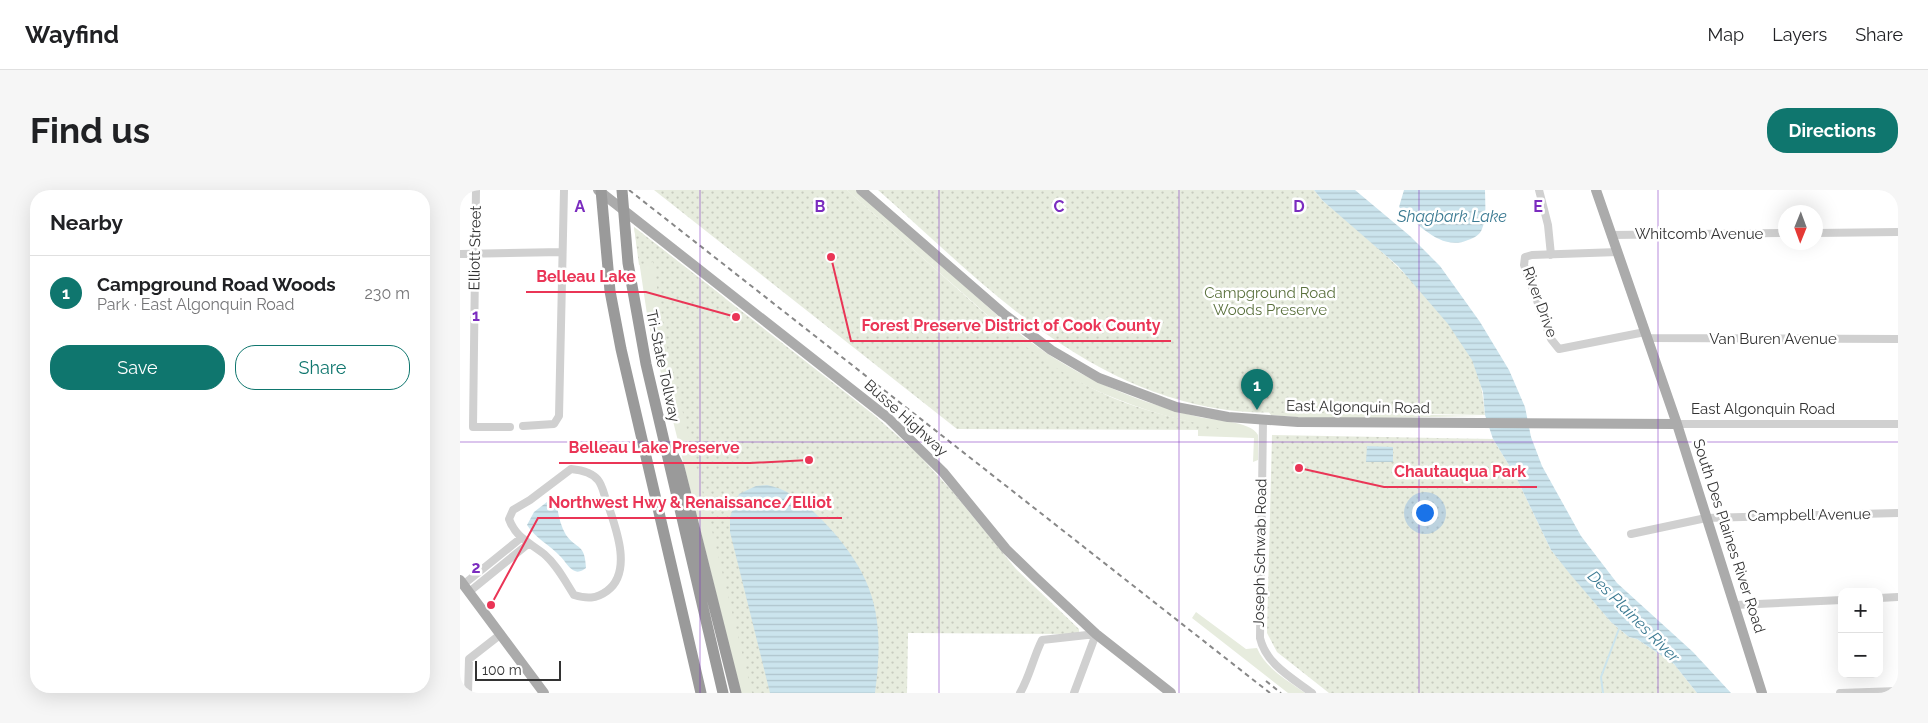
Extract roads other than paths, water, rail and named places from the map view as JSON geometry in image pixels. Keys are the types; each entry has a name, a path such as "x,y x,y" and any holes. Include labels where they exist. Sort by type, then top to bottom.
{"highway":[{"path":"600,190 610,291 620,349 701,693"},
{"name":"Tri-State Tollway","path":"622,190 627,250 641,337 723,693"},
{"path":"664,437 679,467 736,693"}],"main road":[{"name":"Busse Highway","path":"600,190 888,418 943,472 1006,549 1096,634 1171,693"},
{"name":"East Algonquin Road","path":"861,190 1005,315 1051,350 1083,370 1117,386 1176,407 1228,417 1263,420 1677,424"},
{"name":"South Des Plaines River Road","path":"1596,190 1677,424 1762,693"},
{"path":"464,585 544,693"}],"street":[{"name":"Elliott Street","path":"476,190 473,427 510,427"},
{"path":"523,426 556,422 559,416 564,190"},
{"path":"1539,190 1548,226 1551,254"},
{"path":"1823,233 1898,232"},
{"name":"Whitcomb Avenue","path":"1612,235 1778,233"},
{"path":"460,254 562,252"},
{"name":"River Drive","path":"1559,349 1551,339 1524,261 1528,255 1618,252"},
{"name":"Van Buren Avenue","path":"1559,349 1646,335 1898,339"},
{"name":"Joseph Schwab Road","path":"1263,420 1260,638 1264,651 1275,664 1312,693"},
{"name":"East Algonquin Road","path":"1677,424 1898,424"},
{"path":"571,469 585,470 598,480 613,518 622,564 619,578 612,588 598,598 585,598 574,595 544,554 521,538 514,530 509,519 513,510 530,500 571,469"},
{"name":"Campbell Avenue","path":"1631,534 1706,518 1898,513"},
{"path":"464,585 521,538"},
{"path":"464,585 528,544"},
{"path":"1883,598 1898,597"},
{"path":"1735,605 1838,600"},
{"path":"468,693 468,659 501,634"},
{"path":"1020,693 1029,678 1033,658 1042,640 1096,634 1074,693"},
{"path":"1840,693 1898,691"}],"water":[{"name":"Des Plaines River","path":"1314,190 1355,190 1410,236 1440,266 1480,322 1509,370 1525,407 1531,437 1542,466 1581,536 1617,583 1693,652 1731,693 1697,693 1674,664 1637,639 1629,637 1611,622 1570,574 1551,550 1515,475 1493,439 1485,415 1483,392 1472,360 1448,324 1398,266 1323,201"},
{"name":"Shagbark Lake","path":"1404,190 1485,190 1485,215 1481,231 1478,235 1458,243 1439,239 1422,228 1399,207"},
{"path":"1367,446 1393,447 1393,462 1366,462"},
{"path":"767,485 791,494 817,515 841,541 865,580 873,599 879,642 875,693 770,693 730,532 730,517 739,494 756,486"},
{"path":"556,495 559,516 566,535 584,554 586,568 576,572 534,534 527,525 534,512"}],"waterway":[{"name":"Des Plaines River","path":"1603,693 1601,677 1620,626"}],"railway":[{"path":"629,190 1270,693"},
{"path":"1266,681 1281,693"}],"place":[{"name":"Forest Preserve District of Cook County","path":"831,257"},
{"name":"Belleau Lake","path":"736,317"},
{"name":"Campground Road Woods","path":"1257,410"},
{"name":"Belleau Lake Preserve","path":"809,460"},
{"name":"Chautauqua Park","path":"1299,468"},
{"name":"Northwest Hwy & Renaissance/Elliot","path":"491,605"}],"park label":[{"name":"Campground Road Woods Preserve","path":"1270,302"}]}
